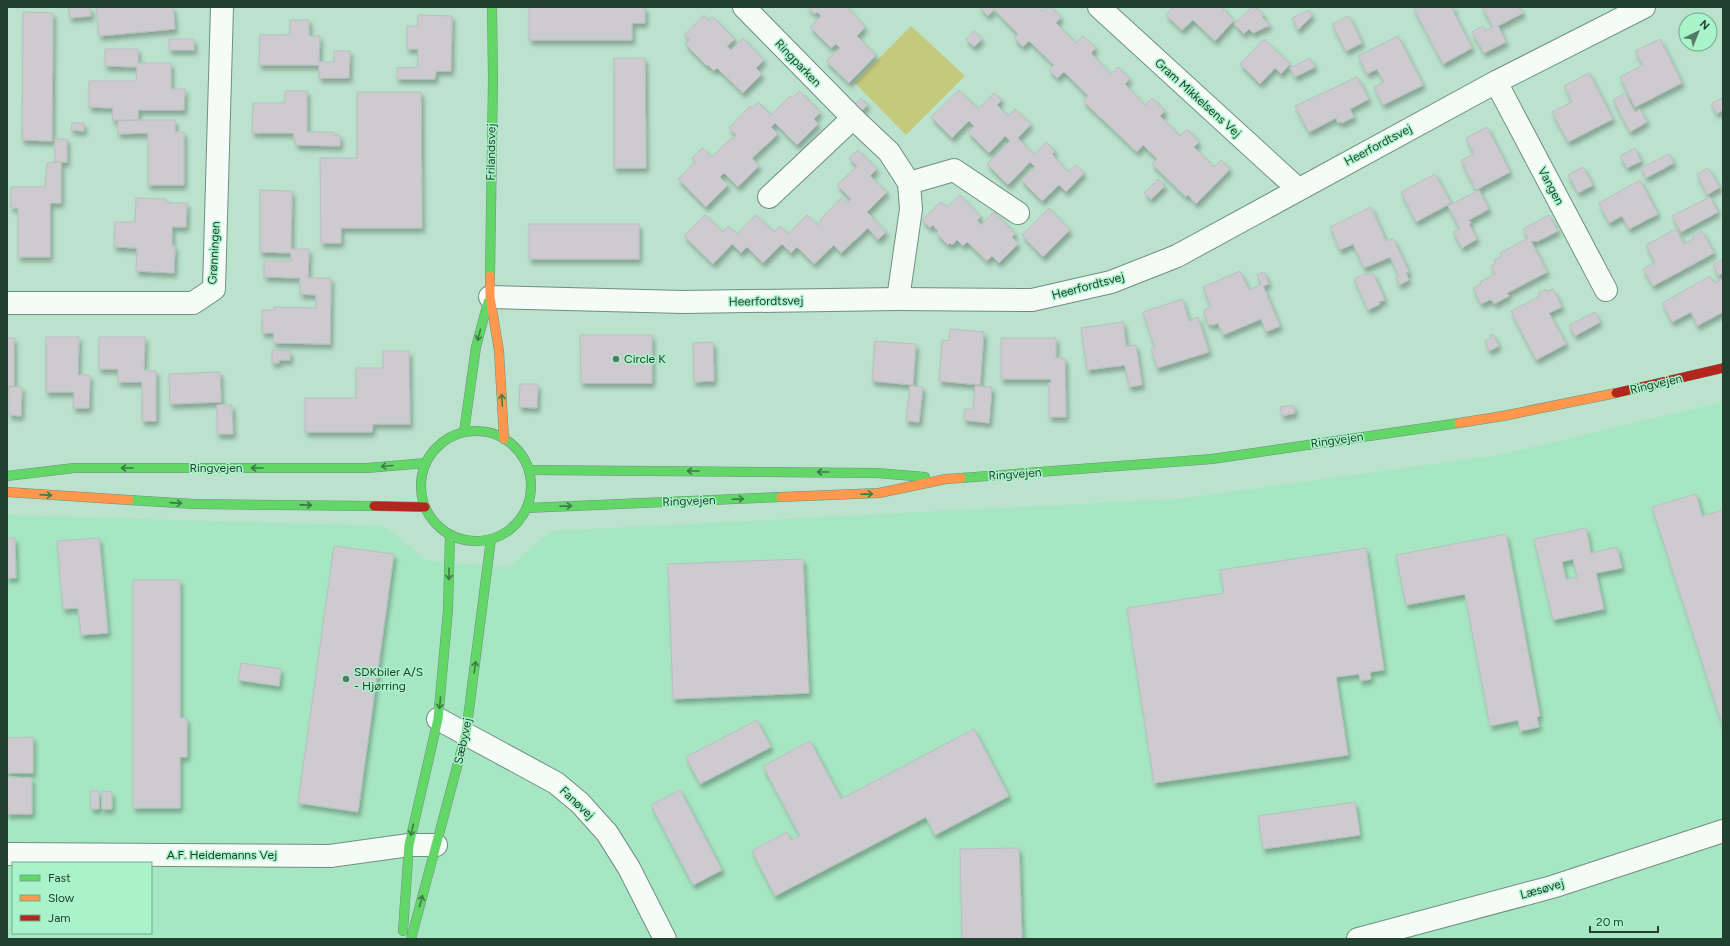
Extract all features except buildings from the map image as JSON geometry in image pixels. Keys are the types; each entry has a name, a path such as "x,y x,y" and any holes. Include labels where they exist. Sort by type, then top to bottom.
{"main road":[{"name":"Frilandsvej","path":"492,7 493,79 490,297 499,351 504,439"},
{"name":"Frilandsvej","path":"464,432 476,347 490,297"},
{"name":"Ringvejen","path":"527,508 879,493 946,479 1212,459 1503,416 1663,383 1723,368"},
{"path":"478,431 492,433 504,439 515,447 529,470 530,496 527,508 518,522 506,532 491,539 478,541 464,540 450,535 431,518 425,507 421,492 422,477 426,463 435,449 448,438 464,432 478,431"},
{"name":"Ringvejen","path":"7,476 74,468 367,468 426,463"},
{"name":"Ringvejen","path":"529,470 877,473 946,479"},
{"path":"7,492 194,504 425,507"},
{"path":"402,939 409,845 438,719 448,610 450,535"},
{"name":"Sæbyvej","path":"411,939 466,734 491,539"}],"street":[{"name":"Grønningen","path":"7,303 193,303 214,289 222,7"},
{"name":"Ringparken","path":"744,7 853,118 889,152 910,183"},
{"name":"Gram Mikkelsens Vej","path":"1099,7 1298,189"},
{"name":"Heerfordtsvej","path":"490,297 683,302 898,299 1032,300 1111,282 1177,256 1496,82 1644,7"},
{"name":"Vangen","path":"1496,82 1606,290"},
{"path":"769,197 853,118"},
{"path":"898,299 911,209 910,183 954,170 1018,213"},
{"name":"Fanøvej","path":"438,719 556,783 580,802 607,833 629,868 665,939"},
{"name":"Læsøvej","path":"1358,939 1552,887 1723,831"},
{"name":"A.F. Heidemanns Vej","path":"7,854 330,856 409,845 436,845"}],"shaded area":[{"path":"911,26 965,76 906,135 855,83"},
{"path":"1723,402 1723,939 7,939 7,515 384,526 426,560 508,568 551,531 1178,499 1500,455"}],"traffic: fast":[{"path":"490,276 493,79 492,7"},
{"path":"464,432 476,347 488,302"},
{"path":"961,478 1212,459 1459,423"},
{"path":"476,431 497,435 515,447 527,465 531,486 527,507 515,525 497,537 476,541 455,537 437,525 425,507 421,486 425,465 437,447 455,435 476,431"},
{"path":"7,476 74,468 367,468 426,463"},
{"path":"529,470 877,473 925,477"},
{"path":"527,508 781,497"},
{"path":"129,500 194,504 374,506"},
{"path":"403,931 409,845 438,719 448,610 450,535"},
{"path":"411,939 466,733 491,539"}],"traffic: slow":[{"path":"490,276 490,297 499,351 504,439"},
{"path":"1459,423 1503,416 1616,393"},
{"path":"781,497 879,493 946,479 961,478"},
{"path":"7,492 129,500"}],"traffic: jam":[{"path":"1616,393 1723,368"},
{"path":"374,506 425,507"}],"place":[{"name":"Circle K","path":"616,359"},
{"name":"SDKbiler A/S - Hjørring","path":"346,679"}]}
